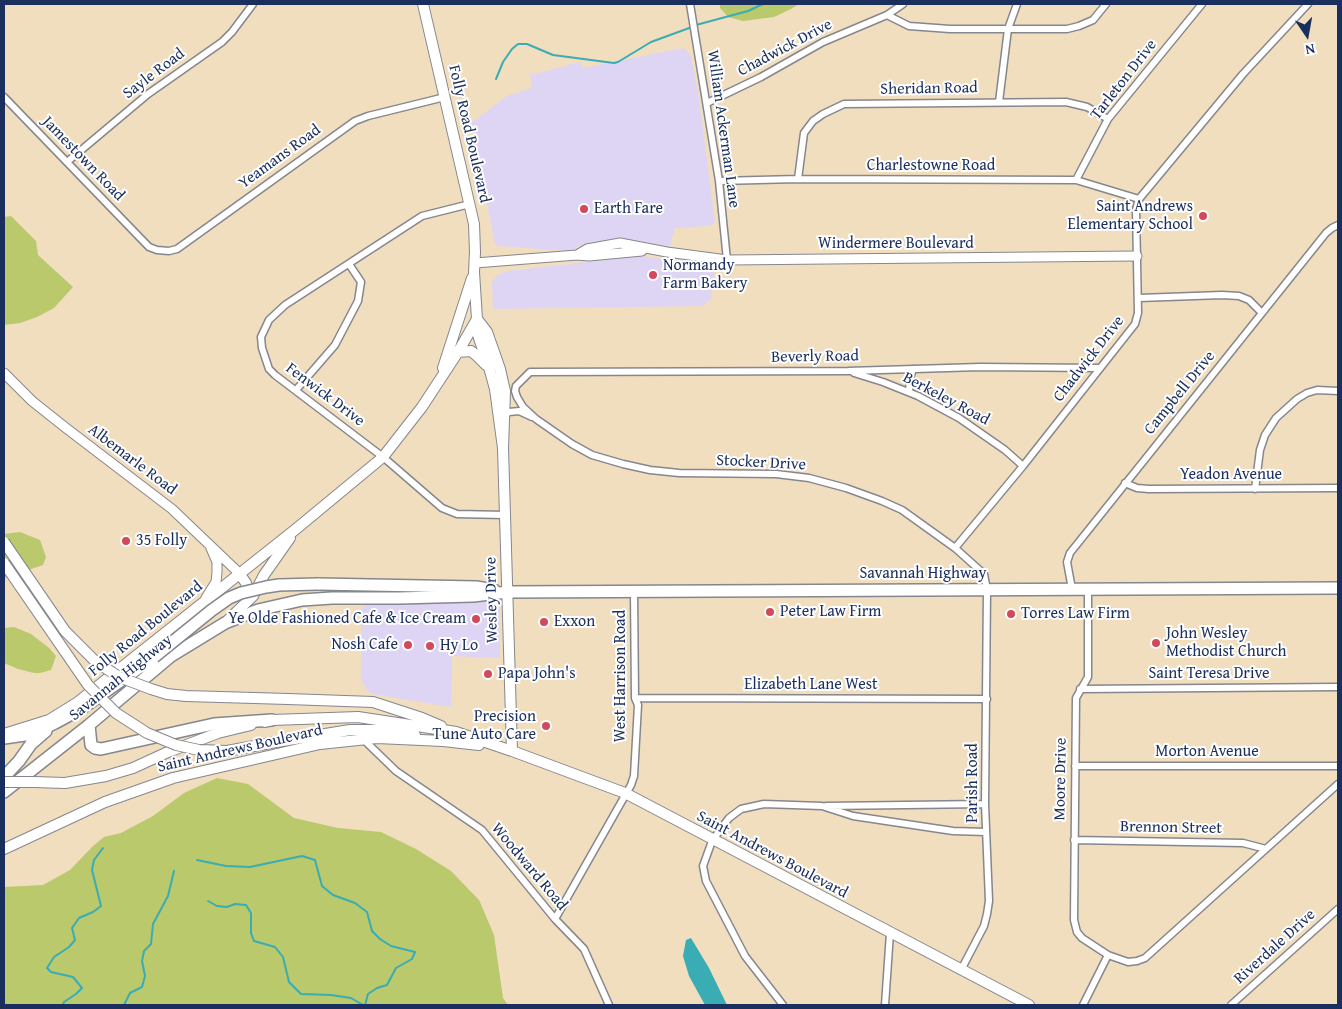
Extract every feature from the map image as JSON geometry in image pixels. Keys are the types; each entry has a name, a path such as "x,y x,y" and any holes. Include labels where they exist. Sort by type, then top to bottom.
{"highway":[{"name":"Savannah Highway","path":"4,736 32,734 81,709 154,657 212,610 229,598 241,593 266,586 318,584 476,587 508,592"},
{"name":"Savannah Highway","path":"4,792 171,656 225,623 258,610 302,600 473,596 508,592 1338,588"},
{"path":"89,724 92,745 95,748 101,749 214,724 272,720"},
{"path":"4,777 39,736 55,723"}],"main road":[{"name":"Folly Road Boulevard","path":"4,736 49,720 78,702 296,529 383,457 422,407 458,352 477,319 474,231 470,204 445,97 427,6"},
{"name":"Folly Road Boulevard","path":"438,382 474,267"},
{"name":"Wesley Drive","path":"477,319 478,335 490,371 503,448"},
{"name":"Wesley Drive","path":"477,319 487,332 500,369 505,391 503,448 512,751"},
{"path":"458,352 470,351 482,360 490,371"},
{"name":"Folly Road Boulevard","path":"225,623 247,602 296,529"},
{"path":"4,542 65,631 95,661 119,677 168,694 186,696 373,702 422,718 456,732"},
{"path":"4,563 88,685 116,713 147,733 176,745 199,750 227,751 350,730 403,732 443,741"},
{"path":"239,574 246,583 247,602"},
{"name":"Saint Andrews Boulevard","path":"4,782 65,783 106,776 133,768 218,733 272,720 358,717 456,732 625,794 1029,1005"},
{"name":"Saint Andrews Boulevard","path":"4,849 105,802 173,778 320,744 377,738 495,746"}],"street":[{"name":"William Ackerman Lane","path":"690,4 719,181 727,260"},
{"name":"Chadwick Drive","path":"707,103 761,77 823,42 887,15 903,4"},
{"path":"999,102 1008,29 1017,4"},
{"path":"887,15 909,26 950,29 1067,29 1093,20 1106,4"},
{"name":"Tarleton Drive","path":"1076,180 1108,119 1202,4"},
{"path":"1139,199 1243,74 1308,4"},
{"name":"Sayle Road","path":"67,162 148,94 222,42 232,32 250,6"},
{"name":"Jamestown Road","path":"4,97 143,241"},
{"name":"Yeamans Road","path":"143,241 156,250 168,251 177,249 355,120 445,97"},
{"name":"Sheridan Road","path":"798,179 804,133 813,121 844,104 1066,102 1087,107 1108,119"},
{"name":"Charlestowne Road","path":"719,181 798,179 1076,180 1139,199"},
{"name":"Chadwick Drive","path":"955,548 1023,466 1135,324 1139,298 1136,210 1139,199"},
{"name":"Fenwick Drive","path":"470,204 422,216 286,305 269,320 261,337 269,369 383,457 442,508 456,514 505,515"},
{"name":"Campbell Drive","path":"1072,590 1067,562 1070,553 1261,312 1326,233 1338,225"},
{"name":"Windermere Boulevard","path":"577,255 588,249 620,243 727,260 1137,256"},
{"name":"Windermere Boulevard","path":"474,267 577,255 589,256 655,250"},
{"path":"296,390 335,345 358,301 360,282 350,264"},
{"path":"1139,298 1222,294 1240,296 1249,300 1261,312"},
{"name":"Beverly Road","path":"530,372 848,371 980,367 1100,368"},
{"path":"909,392 910,378 914,369"},
{"name":"Berkeley Road","path":"848,371 909,392 959,418 998,444 1023,466"},
{"name":"Stocker Drive","path":"530,372 516,386 515,391 523,407 536,419 572,444 592,455 650,470 679,473 776,474 809,478 846,488 902,510 955,548 984,574 987,590"},
{"name":"Albemarle Road","path":"4,373 40,408 172,509 239,574"},
{"path":"1255,489 1260,450 1265,435 1276,418 1297,399 1307,393 1317,390 1338,391"},
{"name":"Stocker Drive","path":"505,415 509,412 520,412 536,419"},
{"name":"Yeadon Avenue","path":"1126,483 1137,488 1149,489 1338,488"},
{"path":"202,603 216,582 217,562 209,543"},
{"name":"Parish Road","path":"961,970 984,926 989,901 985,804 987,590"},
{"name":"Moore Drive","path":"1088,590 1088,677 1076,698 1074,920 1077,932 1082,938 1108,955 1128,962 1145,958 1338,784"},
{"name":"West Harrison Road","path":"555,919 631,785 634,776 638,705 634,698 634,592"},
{"name":"Saint Teresa Drive","path":"1080,689 1338,687"},
{"name":"Elizabeth Lane West","path":"634,698 987,699"},
{"path":"376,752 377,738"},
{"name":"Woodward Road","path":"364,740 396,771 482,830 555,919 584,949 609,1005"},
{"name":"Morton Avenue","path":"1075,766 1338,766"},
{"path":"783,1005 745,956 706,881 703,866 712,840 729,818 741,809 764,804 822,806 985,804"},
{"path":"822,806 853,816 953,831 986,832"},
{"name":"Brennon Street","path":"1074,840 1243,843 1266,849"},
{"name":"Riverdale Drive","path":"1231,1005 1338,909"},
{"path":"885,1005 890,933"},
{"path":"1083,1005 1108,955"}],"shaded area":[{"path":"684,48 691,56 699,98 715,222 712,225 675,228 670,246 620,239 580,245 572,251 497,246 495,244 471,123 507,96 532,88 530,75 581,62 582,68"},
{"path":"642,256 715,267 711,299 703,306 493,309 492,282 498,275 507,271"},
{"path":"490,600 500,607 500,658 452,656 451,707 372,694 366,689 361,679 361,610 366,603"}],"green space":[{"path":"720,4 799,4 774,17 743,21 728,17 720,8"},
{"path":"11,216 36,241 38,255 73,287 54,308 20,323 4,325 4,217"},
{"path":"20,532 40,540 46,557 43,565 4,578 4,534"},
{"path":"14,627 31,634 56,656 51,670 34,673 4,663 4,628"},
{"path":"217,778 248,784 294,818 338,828 381,832 416,849 451,871 479,900 494,935 503,998 508,1005 4,1005 4,887 43,885 70,870 104,837 121,833 153,816 184,793"}],"water":[{"path":"691,938 709,968 727,1005 705,1005 689,976 683,956 686,940"}],"waterway":[{"path":"696,25 748,11 763,4"},
{"path":"496,79 503,62 518,44 527,44 553,55 614,63 651,42 692,27"},
{"path":"63,1005 64,1002 82,988 73,977 51,972 47,968 54,957 69,947 75,940 72,928 79,918 101,906 92,870 94,860 103,848"},
{"path":"197,860 226,866 250,867 302,856 315,860 322,886 333,895 355,903 367,912 372,931 380,939 391,946 415,952 412,959 396,968 387,985 377,988 368,994 365,1005"},
{"path":"124,1005 130,993 142,987 145,976 142,961 144,951 151,944 153,924 168,896 174,871"},
{"path":"208,901 217,906 246,905 251,913 251,933 254,941 275,947 283,957 289,982 301,994 351,998 363,1005"}],"place":[{"name":"Earth Fare","path":"584,209"},
{"name":"Saint Andrews Elementary School","path":"1203,216"},
{"name":"Normandy Farm Bakery","path":"653,275"},
{"name":"35 Folly","path":"126,541"},
{"name":"Peter Law Firm","path":"770,612"},
{"name":"Torres Law Firm","path":"1011,614"},
{"name":"Ye Olde Fashioned Cafe & Ice Cream","path":"476,619"},
{"name":"Exxon","path":"544,622"},
{"name":"John Wesley Methodist Church","path":"1156,643"},
{"name":"Nosh Cafe","path":"408,645"},
{"name":"Hy Lo","path":"430,646"},
{"name":"Papa John's","path":"488,674"},
{"name":"Precision Tune Auto Care","path":"546,726"}]}
